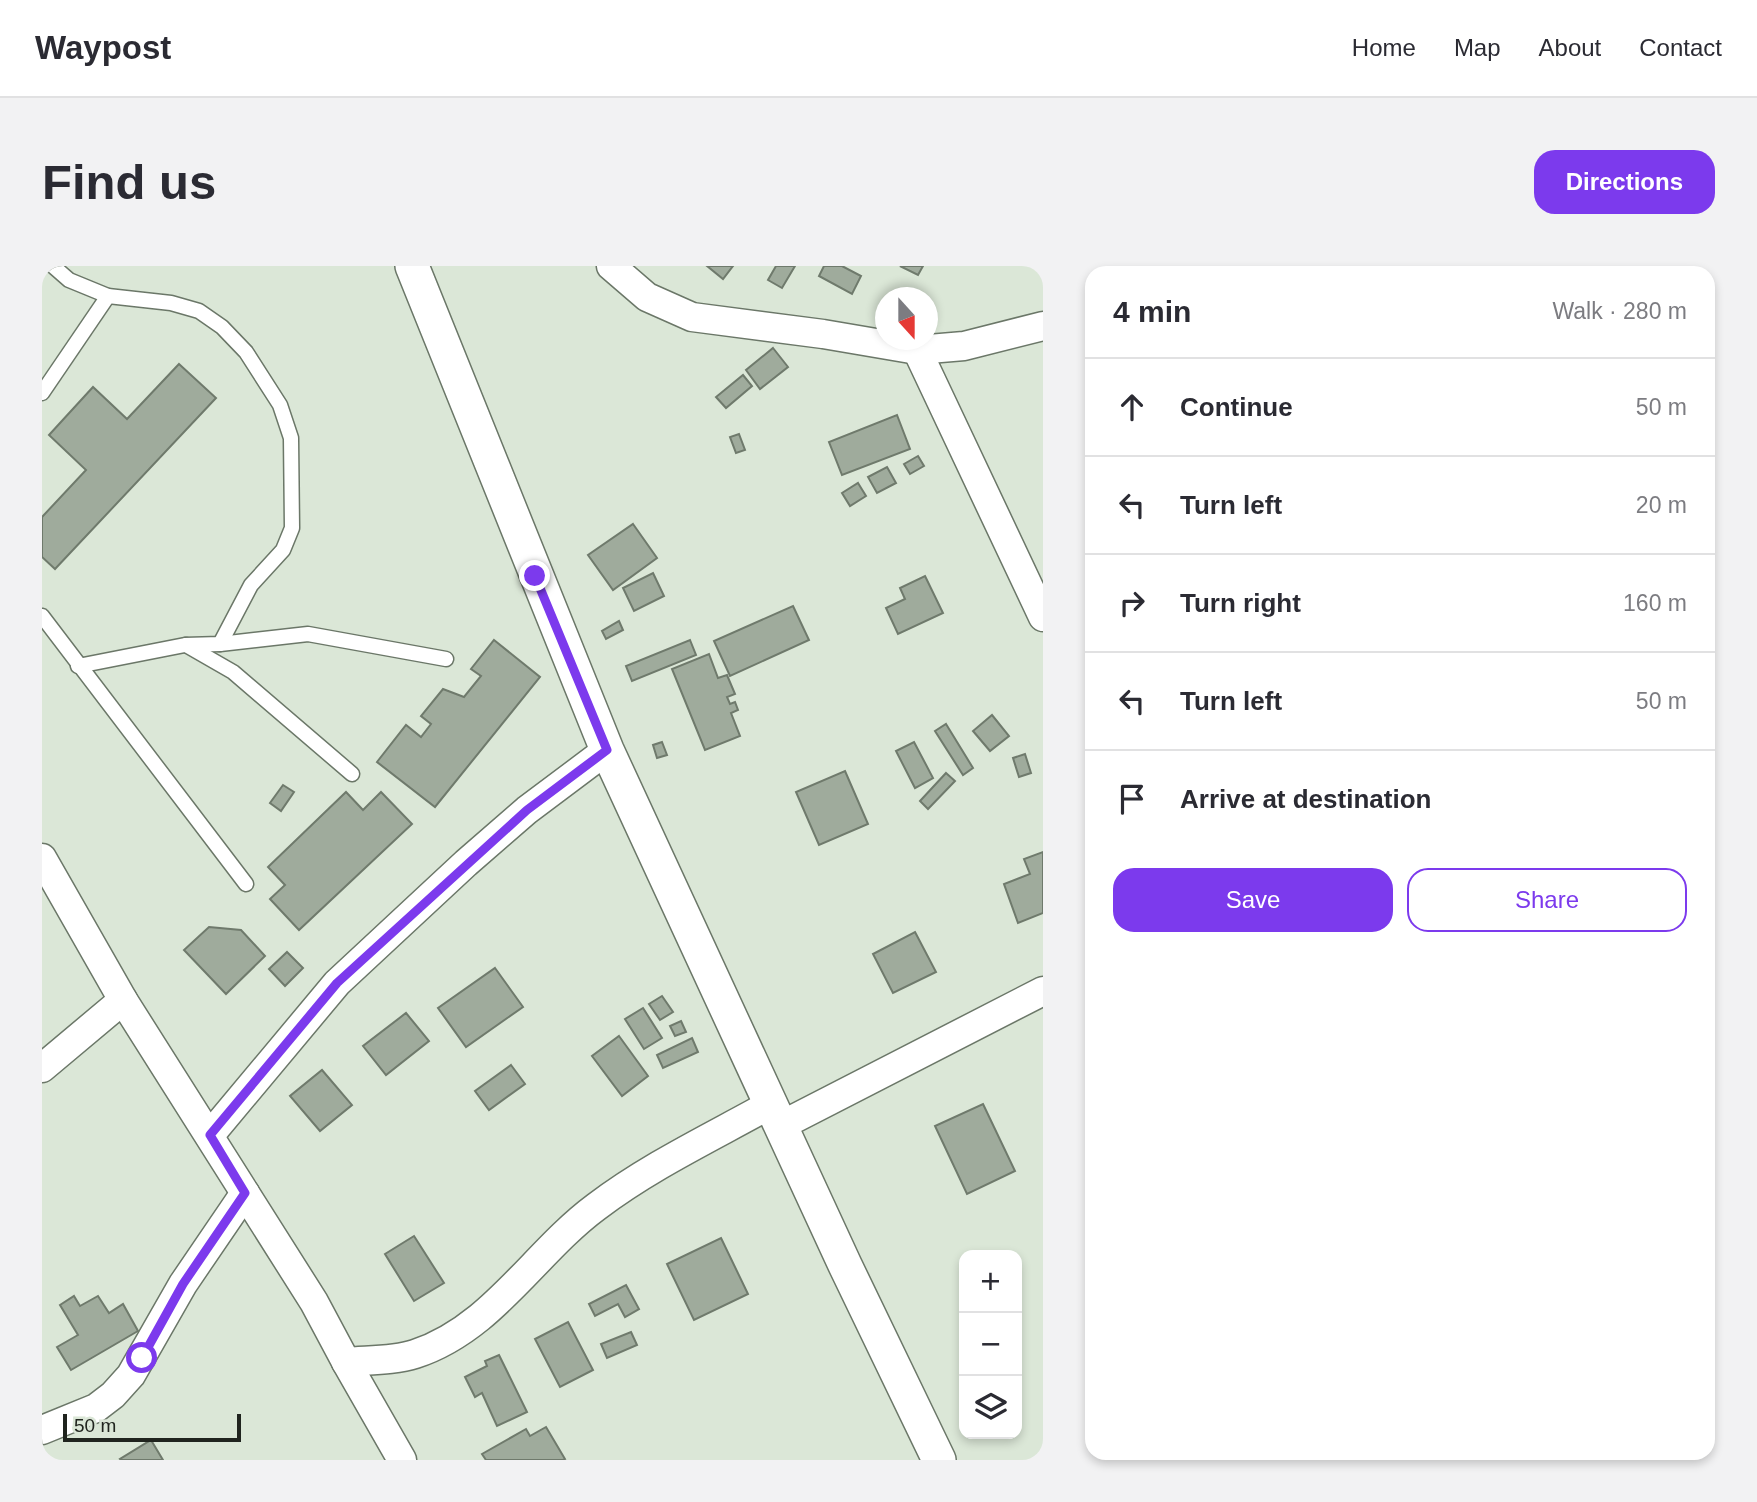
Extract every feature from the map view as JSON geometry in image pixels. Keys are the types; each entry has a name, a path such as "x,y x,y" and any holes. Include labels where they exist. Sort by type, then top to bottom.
{"street":[{"path":"412,266 607,750 845,1265 939,1460"},
{"path":"611,266 647,297 692,317 875,344"},
{"path":"938,348 964,346 1043,326"},
{"path":"917,350 1043,617"},
{"path":"210,1135 337,983 527,810 607,750"},
{"path":"42,858 123,1000 314,1302 402,1460"},
{"path":"346,1362 411,1355 445,1340 490,1308 596,1207 633,1180 1043,991"},
{"path":"42,1068 123,1000"},
{"path":"42,1430 96,1408 113,1395 131,1375 183,1284 245,1193"}],"lane":[{"path":"52,266 69,280 108,296 171,303 199,311 222,327 246,352 280,405 291,438 292,528 283,551 251,585 220,644"},
{"path":"42,393 108,296"},
{"path":"42,616 246,884"},
{"path":"78,666 185,645 220,644 308,634 446,659"},
{"path":"185,645 233,672 352,774"}],"building":[{"path":"707,266 733,266 723,279"},
{"path":"776,266 795,266 782,288 768,280"},
{"path":"824,266 842,266 861,276 852,294 819,276"},
{"path":"900,266 923,266 918,275"},
{"path":"773,348 788,367 760,389 746,370"},
{"path":"179,364 216,398 55,569 42,557 42,517 86,470 49,435 93,387 127,419"},
{"path":"743,375 752,386 726,408 716,397"},
{"path":"897,415 910,449 842,475 829,442"},
{"path":"739,434 745,450 736,453 730,437"},
{"path":"918,456 924,466 910,474 904,464"},
{"path":"887,467 896,483 877,493 868,477"},
{"path":"858,483 866,496 850,506 842,493"},
{"path":"633,524 657,558 613,590 588,555"},
{"path":"653,573 664,596 634,611 623,588"},
{"path":"925,576 943,613 898,634 886,608 905,599 900,588"},
{"path":"793,606 809,640 730,676 714,641"},
{"path":"619,621 623,630 606,639 602,631"},
{"path":"494,640 540,677 435,807 377,762 406,725 421,737 431,724 421,716 443,689 464,697 481,676 471,669"},
{"path":"690,640 696,655 632,681 626,666"},
{"path":"709,654 718,678 727,675 735,694 727,697 730,704 735,702 738,710 731,713 740,736 705,750 672,669"},
{"path":"992,715 1009,736 990,751 973,731"},
{"path":"946,724 973,768 963,775 935,731"},
{"path":"662,742 667,755 657,758 653,745"},
{"path":"914,742 933,778 915,788 896,751"},
{"path":"1025,754 1031,773 1019,777 1013,758"},
{"path":"845,771 868,824 819,845 796,792"},
{"path":"946,773 955,781 928,809 920,801"},
{"path":"283,785 294,792 281,811 270,803"},
{"path":"346,792 363,810 381,792 412,824 299,930 270,899 285,885 268,867"},
{"path":"1043,852 1043,913 1018,923 1004,884 1030,874 1024,859"},
{"path":"209,927 241,930 265,956 226,994 184,950"},
{"path":"915,932 936,972 893,993 873,954"},
{"path":"287,952 303,968 285,986 269,969"},
{"path":"495,968 523,1007 466,1047 438,1008"},
{"path":"662,996 673,1012 660,1020 649,1004"},
{"path":"643,1008 662,1038 644,1049 625,1019"},
{"path":"406,1013 429,1041 386,1075 363,1046"},
{"path":"681,1021 686,1032 675,1036 670,1026"},
{"path":"619,1036 648,1076 622,1096 592,1056"},
{"path":"692,1038 698,1052 663,1068 657,1055"},
{"path":"511,1065 525,1084 489,1110 475,1091"},
{"path":"322,1070 352,1105 320,1131 290,1096"},
{"path":"983,1104 1015,1171 967,1194 935,1126"},
{"path":"414,1236 444,1283 414,1301 385,1254"},
{"path":"721,1238 748,1294 694,1320 667,1264"},
{"path":"626,1285 639,1309 625,1317 618,1304 595,1316 589,1304"},
{"path":"74,1296 80,1306 98,1296 109,1313 123,1304 138,1331 71,1370 57,1347 78,1335 60,1305"},
{"path":"568,1322 593,1370 560,1387 535,1339"},
{"path":"631,1332 637,1345 607,1358 601,1344"},
{"path":"499,1355 527,1412 497,1426 482,1393 475,1397 465,1377 487,1366 485,1361"},
{"path":"546,1427 565,1459 486,1460 482,1454 526,1429 530,1436"},
{"path":"151,1440 163,1460 120,1459"}],"route":[{"path":"142,1358 183,1284 245,1193 210,1135 337,983 527,810 607,750 535,576"}]}
